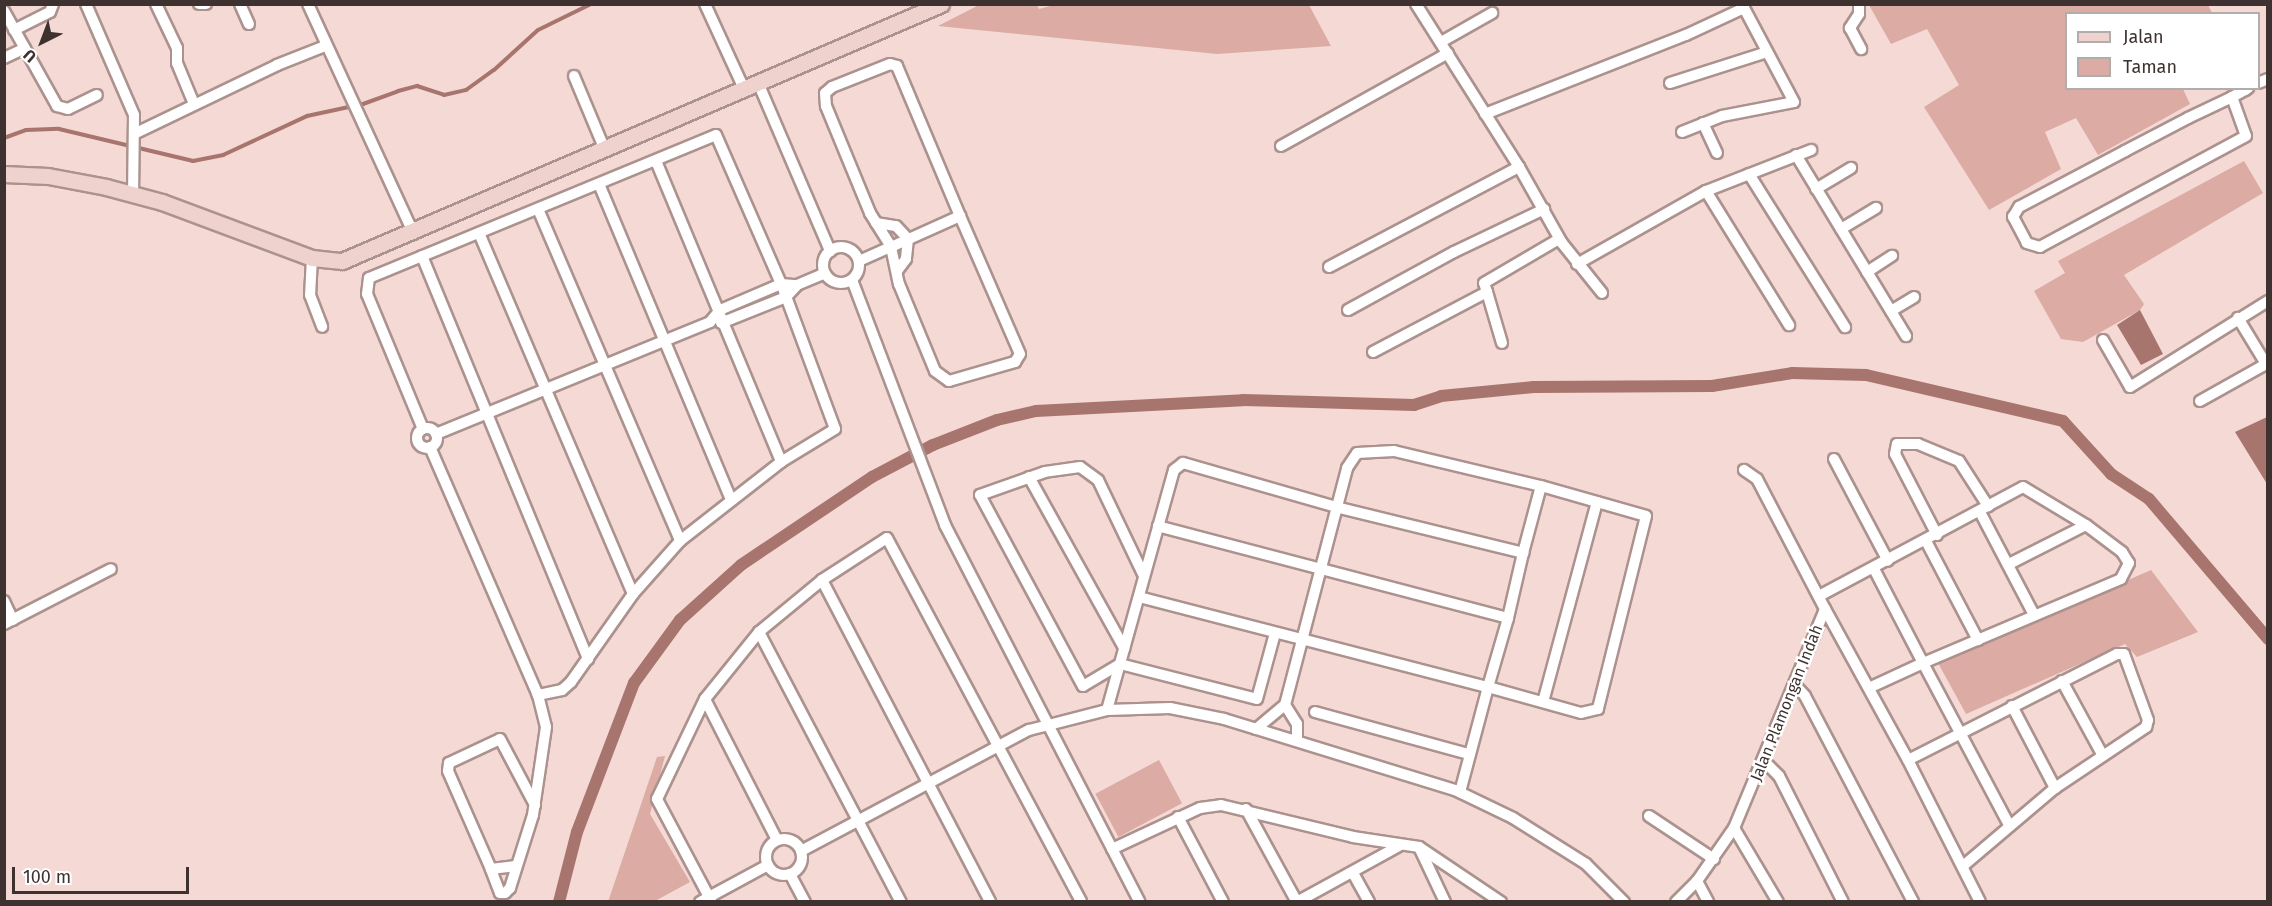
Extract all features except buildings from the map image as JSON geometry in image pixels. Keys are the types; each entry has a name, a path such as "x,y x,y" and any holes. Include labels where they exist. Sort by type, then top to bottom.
{"main road":[{"path":"4,174 72,179 133,194 268,239 312,258 342,261 414,234 939,5"}],"street":[{"path":"15,30 50,12 53,4"},
{"path":"86,4 134,115 136,134 133,194"},
{"path":"156,4 177,48 177,63 194,104"},
{"path":"199,4 206,4"},
{"path":"240,4 249,24"},
{"path":"308,4 325,46 414,234"},
{"path":"705,4 752,88 830,251"},
{"path":"1416,4 1519,166 1559,239 1602,293"},
{"path":"1859,4 1861,10 1850,28 1861,50"},
{"path":"1485,114 1744,6 1794,102 1703,123 1682,132"},
{"path":"4,11 57,106 68,109 97,95"},
{"path":"1441,42 1492,13"},
{"path":"136,134 194,104 325,46"},
{"path":"4,58 25,48"},
{"path":"1670,83 1767,52"},
{"path":"1281,146 1448,54"},
{"path":"892,64 904,77 960,216 1020,350 1018,361 949,381 940,378 897,271 891,247 876,223 824,95 832,87 892,64"},
{"path":"574,76 604,150"},
{"path":"2232,97 2247,136 2040,247 2027,243 2013,217 2019,207 2244,90"},
{"path":"1703,123 1717,153"},
{"path":"538,695 566,687 633,594 680,542 782,462 830,436 835,427 781,284 716,135 373,275 367,280 365,288 423,429 435,434 664,342 710,322 720,310 781,284 797,285"},
{"path":"1577,264 1706,191 1812,150"},
{"path":"1796,155 1906,336"},
{"path":"656,161 726,323 782,462"},
{"path":"1329,267 1519,166"},
{"path":"1816,189 1851,168"},
{"path":"1749,174 1845,327"},
{"path":"599,184 731,500"},
{"path":"1706,191 1789,325"},
{"path":"1841,229 1876,208"},
{"path":"538,209 680,542"},
{"path":"1348,310 1454,252 1544,209"},
{"path":"960,216 858,261 852,280 945,525 1140,902"},
{"path":"876,223 896,226 908,239 906,259 897,271"},
{"path":"479,233 633,594"},
{"path":"1502,343 1484,283 1559,239"},
{"path":"852,280 837,283 825,273 824,261 830,251 847,248 858,261"},
{"path":"422,256 588,659"},
{"path":"1867,272 1892,256"},
{"path":"312,258 310,296 322,327"},
{"path":"710,322 726,323 786,297 797,285 825,273"},
{"path":"1373,352 1486,292"},
{"path":"1891,311 1914,297"},
{"path":"2103,340 2130,387 2268,301"},
{"path":"2200,401 2267,365 2238,318"},
{"path":"423,429 418,434 418,441 423,447 430,447"},
{"path":"435,434 430,447 538,695 548,736 535,805 505,893 498,889 448,771 449,763 500,739 535,805"},
{"path":"1937,535 1895,454 1897,444 1918,444 1959,461 2034,613"},
{"path":"1138,597 1302,640 1488,687 1581,713 1598,709 1646,516 1541,486 1394,451 1357,453 1347,468 1336,507 1320,571 1302,640 1285,705 1256,729"},
{"path":"1834,459 1888,561"},
{"path":"1107,710 1174,470 1183,463 1336,507 1523,553"},
{"path":"1144,576 1098,480 1080,467 1029,477 980,495 1083,686 1120,664 1257,699 1275,633"},
{"name":"Jalan Plamongan Indah","path":"1676,902 1697,881 1734,828 1764,761 1825,609 1757,479 1743,470"},
{"path":"1029,477 1124,648"},
{"path":"1460,792 1508,618 1541,486"},
{"path":"1820,596 1926,541 2018,488 2028,488 2086,525 2126,557 2126,574 1871,687"},
{"path":"1543,702 1597,502"},
{"path":"2009,564 2086,525"},
{"path":"1158,526 1320,571 1508,618"},
{"path":"768,865 707,900 657,799 705,699 759,632 822,580 884,539 891,540 1080,902"},
{"path":"1926,541 1978,640"},
{"path":"4,601 9,622 111,569"},
{"path":"1874,569 2009,825"},
{"path":"822,580 990,902"},
{"path":"1825,609 1871,687 1980,902"},
{"path":"759,632 902,902"},
{"path":"1908,760 2117,654 2127,658 2148,723 2055,788 1963,866"},
{"path":"2062,681 2103,756"},
{"path":"1794,684 1805,696 1913,902"},
{"path":"705,699 777,840"},
{"path":"1285,705 1297,724 1297,741"},
{"path":"2012,706 2055,788"},
{"path":"801,851 928,781 1047,724 1107,710 1170,708 1256,729 1460,792 1513,818 1586,864 1624,902"},
{"path":"1315,712 1470,754"},
{"path":"1764,761 1779,776 1843,902"},
{"path":"1112,849 1213,804 1246,809 1399,846 1419,847 1501,902"},
{"path":"1246,809 1297,901 1353,873 1399,846"},
{"path":"1649,816 1714,859"},
{"path":"1178,818 1223,902"},
{"path":"1734,828 1778,902"},
{"path":"777,840 791,840 801,851 801,865 790,874 778,873 768,865 767,851 777,840"},
{"path":"1419,847 1445,902"},
{"path":"491,869 516,866"},
{"path":"1353,873 1369,902"},
{"path":"790,874 805,902"},
{"path":"1697,881 1708,902"}],"green space":[{"path":"1058,4 1309,5 1331,46 1217,54 938,26 979,5 1037,5 1039,9"},
{"path":"1869,5 2208,5 2212,12 2065,12 2065,90 2183,90 2190,104 2098,155 2076,118 2045,132 2061,169 1989,210 1924,107 1959,85 1927,29 1891,44"},
{"path":"2244,161 2263,193 2124,275 2144,304 2140,310 2083,342 2061,339 2034,291 2065,273 2058,261"},
{"path":"2151,570 2198,632 2137,657 2125,644 1966,714 1938,663"},
{"path":"665,756 650,814 690,882 655,901 608,902 657,757"},
{"path":"1159,760 1182,803 1118,837 1095,794"}],"shaded area":[{"path":"2140,310 2163,354 2141,365 2117,325"},
{"path":"2267,417 2267,484 2235,432"}],"waterway":[{"path":"4,138 26,130 59,129 193,161 223,155 307,116 363,104 398,91 417,86 444,95 466,90 494,70 538,30 591,4"},
{"path":"559,902 577,832 634,683 680,620 741,565 872,477 933,445 997,420 1036,411 1243,400 1414,405 1441,396 1534,387 1712,386 1792,373 1866,375 2063,421 2111,474 2149,499 2268,639"}]}
